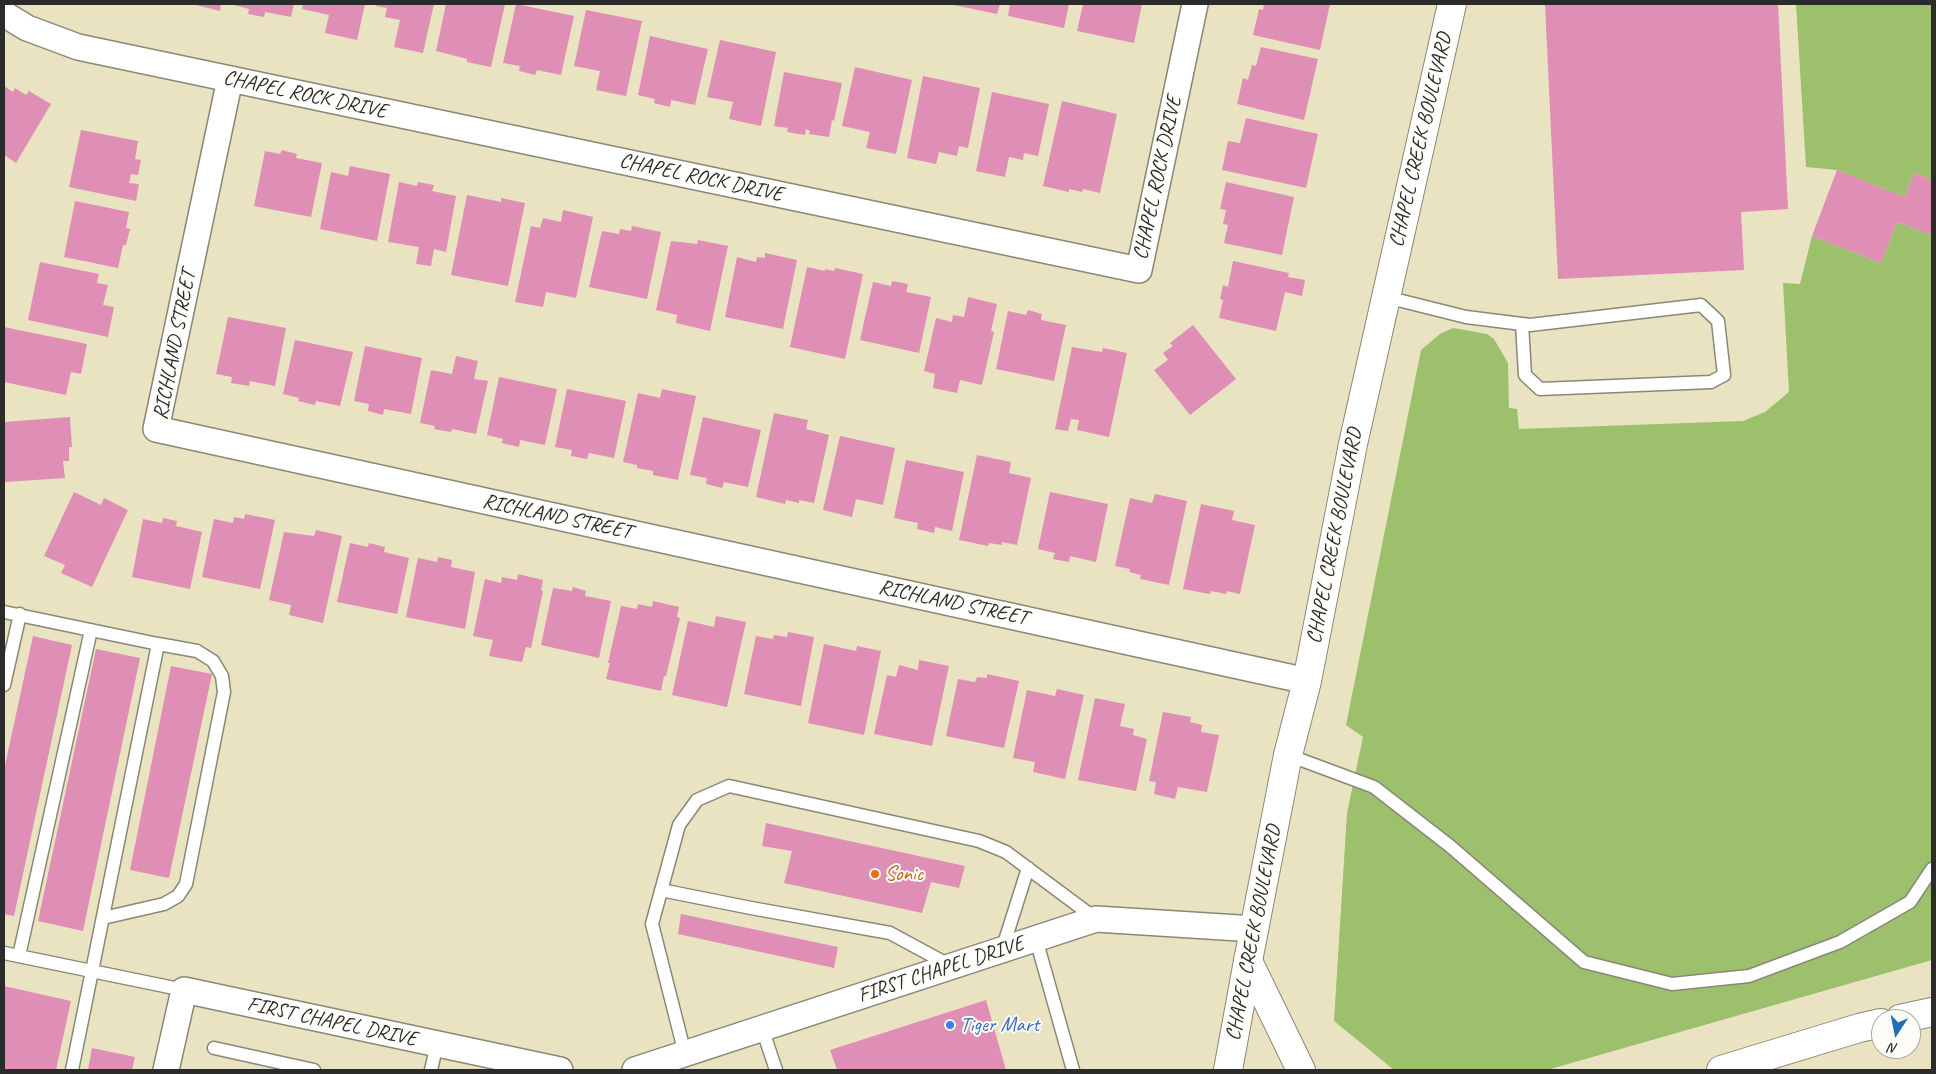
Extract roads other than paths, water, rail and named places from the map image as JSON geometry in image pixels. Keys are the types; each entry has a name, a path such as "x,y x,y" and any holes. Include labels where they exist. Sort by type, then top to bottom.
{"main road":[{"name":"CHAPEL CREEK BOULEVARD","path":"1228,1070 1288,755 1307,681 1353,444 1452,4"},
{"path":"1248,961 1301,1070"},
{"path":"1722,1070 1871,1025"}],"street":[{"name":"CHAPEL ROCK DRIVE","path":"4,14 27,28 78,47 1138,270 1195,4"},
{"name":"RICHLAND STREET","path":"230,79 156,429 1307,681"},
{"name":"FIRST CHAPEL DRIVE","path":"635,1070 688,1062 762,1028 1096,919 1255,929"},
{"name":"FIRST CHAPEL DRIVE","path":"184,990 560,1070"},
{"path":"166,1070 184,990"}],"lane":[{"path":"1386,297 1466,317 1522,324 1530,325 1701,305 1718,322 1724,375 1711,382 1540,389 1525,375 1522,324"},
{"path":"4,612 197,651 213,661 222,676 224,692 186,884 178,896 164,904 103,918"},
{"path":"4,685 20,614"},
{"path":"19,956 91,630"},
{"path":"72,1070 158,644"},
{"path":"1288,755 1374,787 1450,846 1584,962 1672,984 1749,976 1840,942 1910,902 1932,869"},
{"path":"688,1062 652,924 678,825 697,800 729,786 979,841 1006,852 1096,919"},
{"path":"1002,950 1028,868"},
{"path":"661,890 890,933 952,966"},
{"path":"1036,939 1073,1070"},
{"path":"4,953 184,990"},
{"path":"762,1028 776,1070"},
{"path":"431,1070 436,1044"},
{"path":"214,1048 314,1070"}],"place":[{"name":"Sonic","path":"875,874"},
{"name":"Tiger Mart","path":"950,1025"}]}
